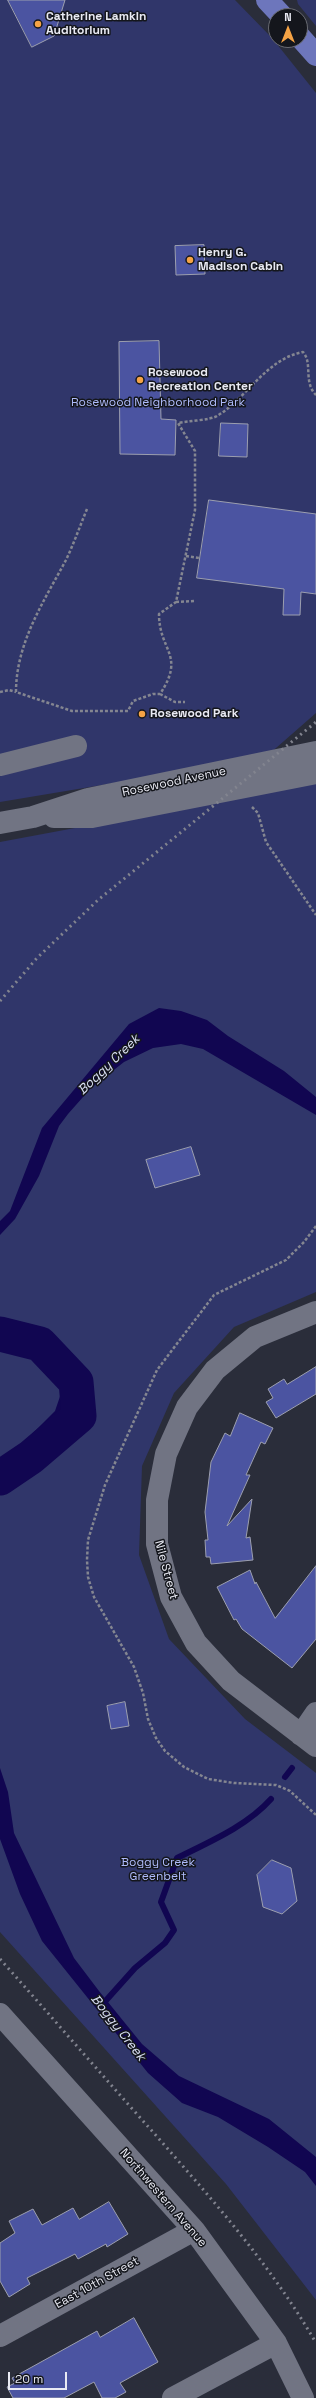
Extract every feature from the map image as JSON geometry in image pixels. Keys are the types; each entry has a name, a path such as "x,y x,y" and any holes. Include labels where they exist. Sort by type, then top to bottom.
{"main road":[{"path":"267,0 274,8"},
{"path":"308,46 316,56"}],"street":[{"path":"0,765 76,746"},
{"name":"Rosewood Avenue","path":"0,823 33,817 88,799 316,752"},
{"name":"Rosewood Avenue","path":"33,817 92,817 316,773"},
{"name":"Nile Street","path":"308,1740 231,1681 196,1643 171,1597 157,1544 156,1500 166,1454 187,1407 215,1370 255,1337 316,1312"},
{"path":"308,1740 316,1713"},
{"name":"Northwestern Avenue","path":"2,2019 194,2230 276,2343 304,2398"},
{"name":"East 10th Street","path":"0,2336 194,2230"},
{"path":"173,2398 276,2343"}],"path":[{"path":"176,602 195,510 195,451 178,423 216,417 274,366 296,354 303,352 306,356 308,377 316,395"},
{"path":"16,692 22,654 37,612 66,558 87,509"},
{"path":"186,556 199,558"},
{"path":"160,694 170,679 172,666 171,654 161,631 159,614 176,602 195,601"},
{"path":"0,692 9,690 72,711 128,711 133,701 153,694 160,694 175,702 185,702"},
{"path":"249,804 258,813 266,842 316,915"},
{"path":"316,1226 304,1242 286,1260 214,1295 157,1370 105,1485 88,1540 87,1560 88,1577 94,1597 134,1667 143,1693 148,1719 156,1738 165,1752 184,1767 208,1779 234,1783 276,1785 290,1791 316,1815"}],"green space":[{"name":"Rosewood Neighborhood Park","path":"0,0 235,0 268,34 268,48 280,48 316,93 316,713 268,755 156,776 0,802"},
{"path":"297,0 316,0 316,26 308,16 308,8 301,8"},
{"name":"Boggy Creek Greenbelt","path":"316,744 316,1292 234,1327 174,1393 142,1466 139,1555 169,1639 245,1719 316,1773 316,2300 226,2184 0,1932 0,842 257,794"}],"water":[{"path":"159,1008 181,1011 207,1020 228,1036 284,1071 316,1097 316,1115 203,1049 181,1044 153,1048 124,1062 91,1088 68,1114 59,1126 39,1176 15,1219 0,1235 0,1221 10,1211 42,1128 129,1024"},
{"path":"0,1323 21,1327 41,1334 49,1339 67,1355 74,1365 81,1376 85,1387 86,1397 83,1407 46,1453 20,1480 0,1495 0,1462 27,1439 55,1411 66,1379 51,1362 38,1352 22,1346 0,1342"},
{"path":"0,1768 8,1792 14,1833 74,1958 142,2044 179,2076 269,2119 316,2157 316,2186 305,2172 268,2147 218,2117 182,2103 148,2073 42,1941 20,1894 0,1839"}],"building":[{"name":"Catherine Lamkin Auditorium","path":"8,0 65,0 54,36 32,47"},
{"name":"Henry G. Madison Cabin","path":"204,245 205,274 176,275 175,246"},
{"path":"159,341 161,419 176,420 175,455 120,454 119,342"},
{"path":"221,423 248,424 247,457 219,456"},
{"path":"209,500 316,514 316,594 301,592 300,615 283,615 284,589 197,578"},
{"path":"191,1147 200,1175 155,1188 146,1160"},
{"path":"316,1367 316,1394 276,1418 266,1402 273,1398 268,1389 284,1379 287,1384"},
{"path":"240,1413 273,1428 265,1444 261,1442 246,1475 250,1475 227,1526 252,1499 246,1538 250,1537 253,1560 211,1564 210,1557 206,1557 205,1540 208,1540 205,1512 211,1462 225,1433 230,1436"},
{"path":"316,1566 316,1639 292,1668 242,1629 236,1619 234,1620 217,1587 250,1570 255,1584 256,1582 275,1618"},
{"path":"125,1702 129,1726 111,1729 107,1706"},
{"path":"272,1860 291,1868 297,1901 282,1914 263,1907 257,1875"},
{"path":"109,2202 128,2234 107,2247 106,2244 78,2259 75,2254 27,2278 30,2284 9,2297 0,2281 0,2243 15,2233 9,2221 33,2209 42,2225 73,2208 79,2219"},
{"path":"134,2318 158,2362 120,2383 126,2392 115,2398 102,2398 94,2382 64,2398 13,2398 7,2387 15,2383 12,2378 97,2331 100,2337"}],"waterway":[{"name":"Boggy Creek","path":"0,1334 40,1344 76,1382 79,1416 31,1457 0,1478"},
{"path":"285,1777 292,1768"},
{"path":"101,2006 135,1968 165,1943 174,1930 161,1902 177,1858 227,1833 251,1817 271,1799"}],"railway":[{"path":"0,1001 37,958 98,900 316,722"},
{"path":"0,1959 218,2207 280,2286 316,2343"}],"place":[{"name":"Catherine Lamkin Auditorium","path":"38,24"},
{"name":"Henry G. Madison Cabin","path":"190,260"},
{"name":"Rosewood Recreation Center","path":"140,380"},
{"name":"Rosewood Park","path":"142,714"}]}
